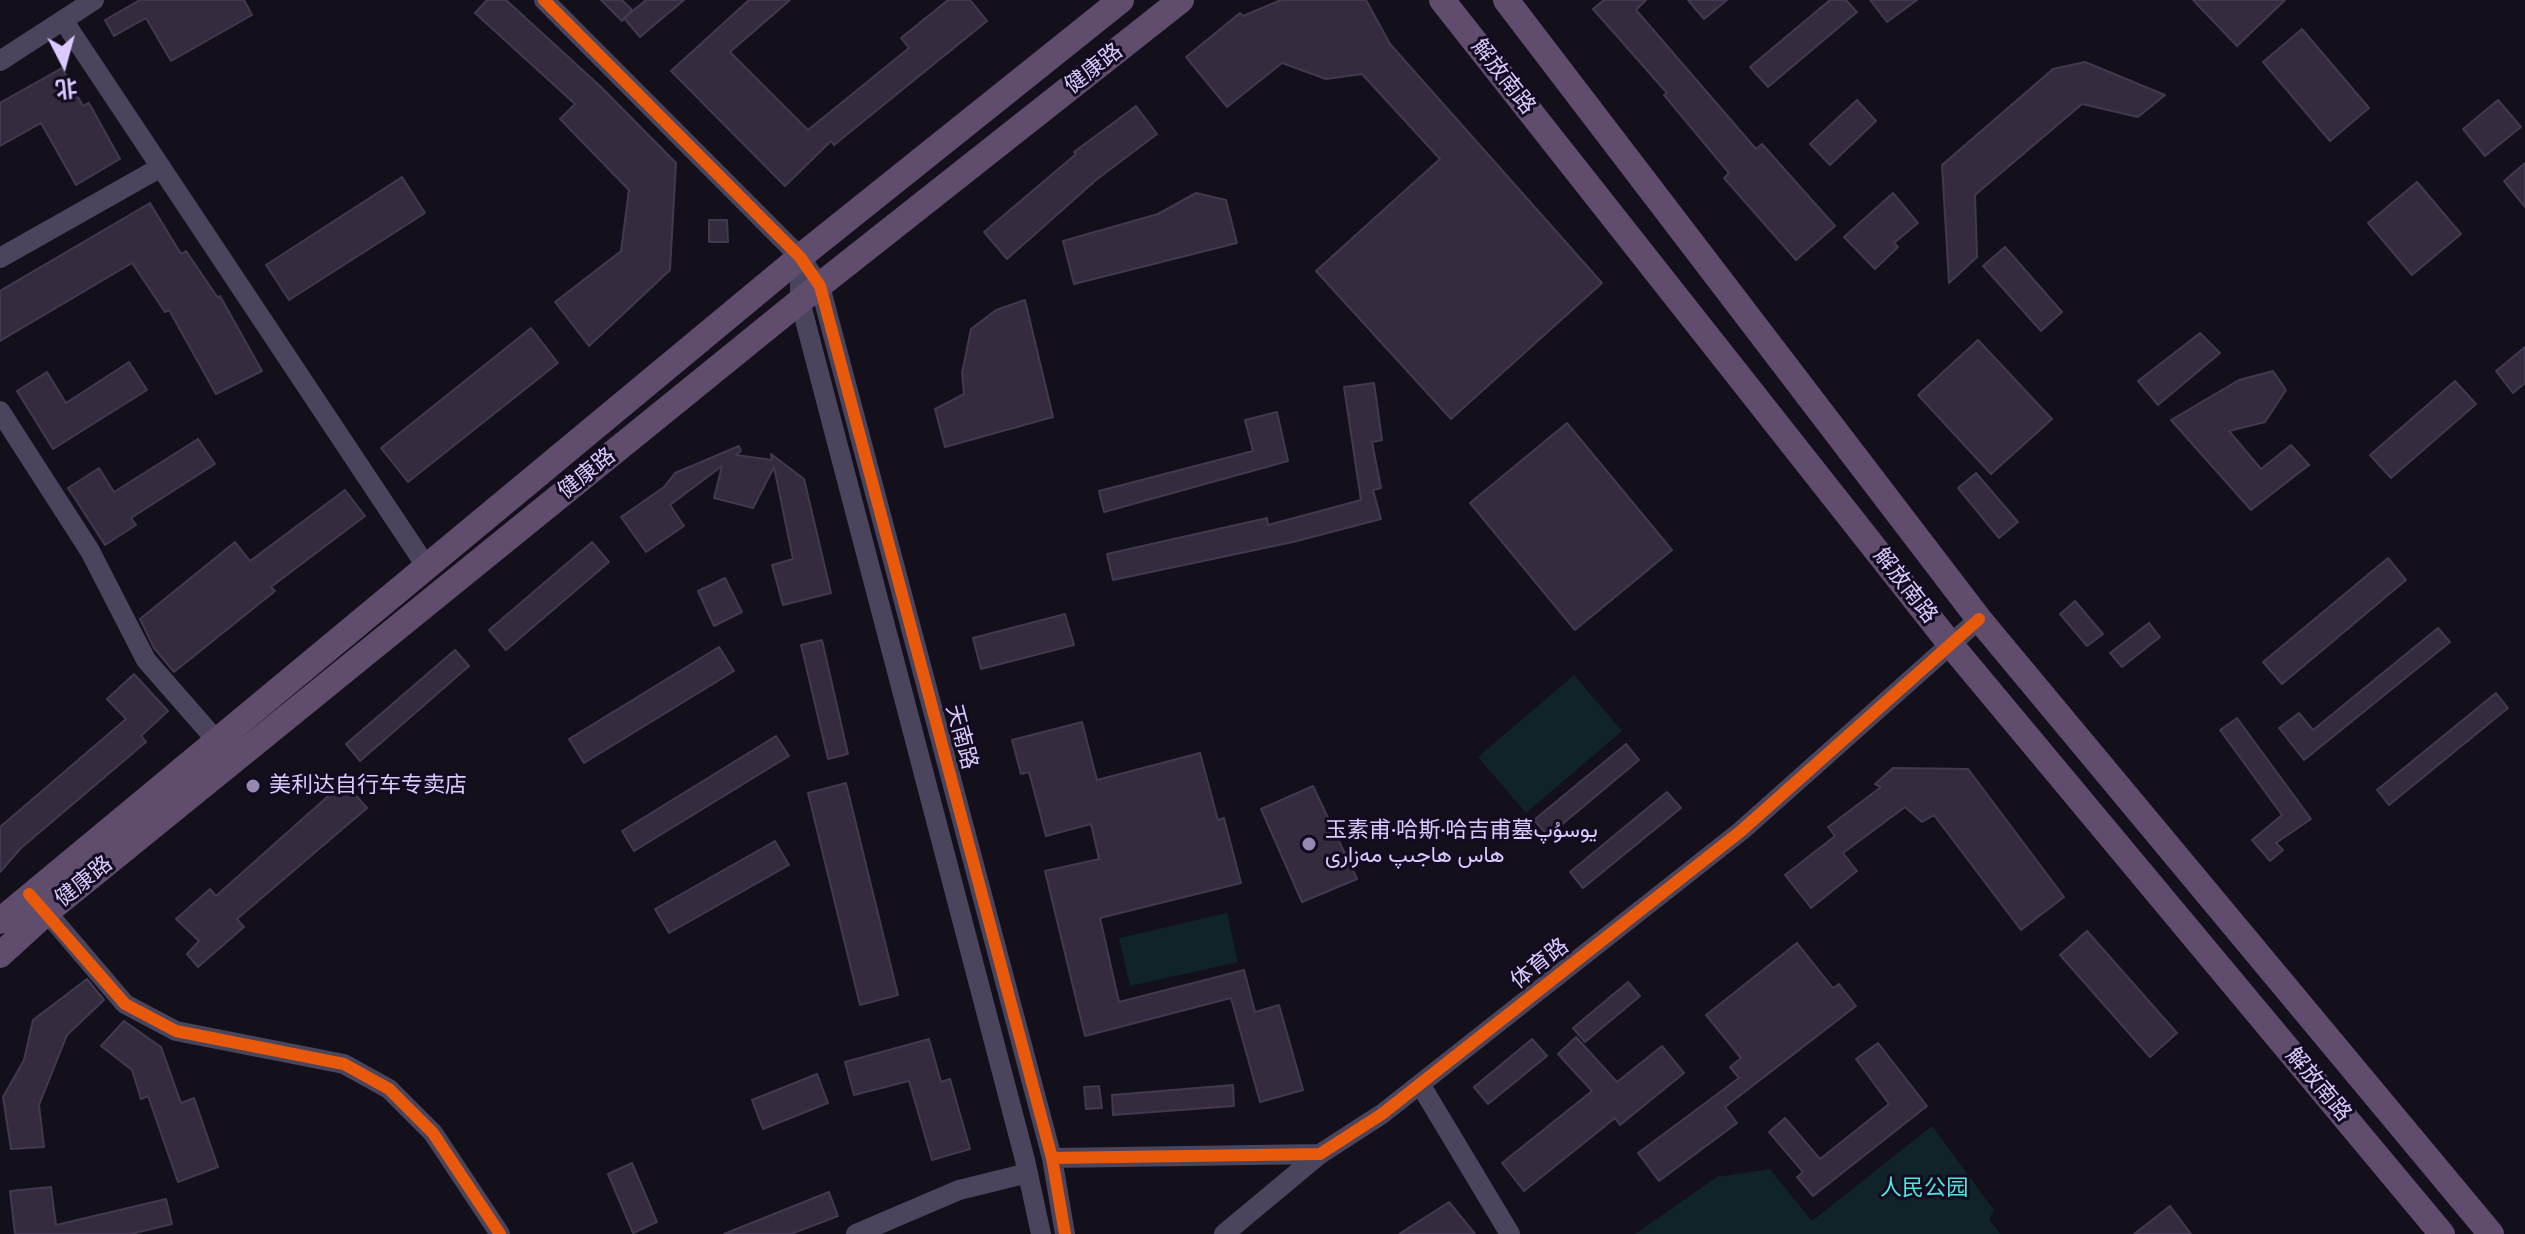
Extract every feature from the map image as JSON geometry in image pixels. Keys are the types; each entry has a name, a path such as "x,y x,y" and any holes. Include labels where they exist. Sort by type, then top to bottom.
{"main road":[{"name":"健康路","path":"0,955 38,903 216,740 800,257 1121,0"},
{"name":"健康路","path":"0,921 38,903 1181,0"},
{"name":"解放南路","path":"1442,0 1951,645 2442,1234"},
{"name":"解放南路","path":"1506,0 1979,619 2491,1234"}],"street":[{"path":"0,61 94,0"},
{"path":"544,0 800,257"},
{"path":"63,20 426,566"},
{"path":"0,258 161,167"},
{"name":"天南路","path":"800,257 1052,1158 1065,1234"},
{"name":"天南路","path":"810,293 1041,1234"},
{"path":"0,411 90,551 146,660 216,740"},
{"name":"体育路","path":"1224,1234 1320,1154 1420,1084 1741,831 1979,619"},
{"path":"38,903 125,1004 176,1031 344,1064 389,1089 433,1133 500,1234"},
{"path":"1420,1084 1510,1234"},
{"path":"1052,1158 1320,1154"},
{"path":"856,1234 959,1190 1028,1173"}],"green space":[{"path":"1574,675 1622,731 1526,813 1478,757"},
{"path":"1227,913 1238,962 1130,986 1119,938"},
{"name":"人民公园","path":"1932,1126 1994,1210 1989,1219 2000,1234 1635,1234 1717,1177 1770,1169 1812,1221"}],"building":[{"path":"140,0 244,0 252,15 171,61 146,18 114,36 105,20"},
{"path":"487,0 506,0 601,87 676,163 670,270 589,346 555,302 621,251 629,190 560,119 575,104 475,13"},
{"path":"601,0 622,0 632,10 622,21"},
{"path":"646,0 684,0 640,37 624,18"},
{"path":"749,0 790,0 730,52 808,130 909,48 901,38 948,0 970,0 987,21 834,145 831,141 785,186 671,71"},
{"path":"1281,0 1366,0 1390,44 1602,283 1451,419 1316,271 1440,159 1362,74 1326,79 1282,63 1227,107 1186,57 1240,13 1243,16"},
{"path":"1604,0 1646,0 1636,10 1756,149 1762,144 1835,226 1796,260 1724,178 1729,173 1664,95 1667,93 1593,9"},
{"path":"1688,0 1727,0 1704,19"},
{"path":"1830,0 1846,0 1857,12 1768,87 1750,67"},
{"path":"1870,0 1917,0 1887,22"},
{"path":"2193,0 2285,0 2237,46"},
{"path":"2302,29 2369,108 2330,141 2263,62"},
{"path":"2085,62 2165,95 2138,117 2082,104 1975,195 1977,257 1949,283 1942,165 2053,69"},
{"path":"62,68 83,106 89,103 120,159 76,185 41,123 0,146 0,103"},
{"path":"1857,100 1876,121 1830,165 1810,144"},
{"path":"2498,100 2521,127 2485,156 2463,129"},
{"path":"1136,106 1157,134 1096,180 1007,259 984,232 1076,154 1074,152"},
{"path":"2525,163 2525,207 2504,181"},
{"path":"402,177 425,213 289,300 266,265"},
{"path":"2417,182 2461,234 2412,275 2368,223"},
{"path":"1196,193 1226,200 1237,243 1074,284 1063,241 1158,214"},
{"path":"1893,193 1918,223 1894,243 1898,247 1875,269 1844,237"},
{"path":"150,203 181,254 186,251 218,298 220,296 262,371 216,394 169,310 165,312 132,263 0,341 0,291"},
{"path":"709,220 727,220 728,242 709,242"},
{"path":"2005,247 2062,312 2041,331 1983,266"},
{"path":"1025,300 1053,417 945,447 935,409 964,394 962,373 971,329 996,310"},
{"path":"531,328 558,363 408,482 381,448"},
{"path":"2200,333 2220,353 2158,405 2138,381"},
{"path":"1978,340 2052,419 1991,474 1918,395"},
{"path":"2525,347 2525,383 2513,393 2496,371"},
{"path":"129,362 147,390 53,449 17,391 47,372 66,403"},
{"path":"2273,371 2286,390 2265,422 2229,431 2261,469 2291,445 2309,465 2251,510 2171,420 2239,380"},
{"path":"2455,381 2476,404 2391,478 2370,455"},
{"path":"1374,383 1382,440 1372,442 1381,488 1373,490 1381,519 1293,542 1113,580 1107,554 1267,518 1268,525 1361,500 1344,387"},
{"path":"1277,412 1288,461 1104,512 1099,491 1253,451 1245,420"},
{"path":"1567,423 1672,550 1575,630 1470,503"},
{"path":"198,439 215,464 131,518 136,525 105,545 68,488 99,468 114,492"},
{"path":"739,446 741,451 736,455 772,460 771,454 804,479 831,593 783,605 772,565 793,559 774,467 753,508 714,498 722,466 670,505 684,526 646,552 621,517 664,487 675,473"},
{"path":"1976,473 2018,522 1999,538 1958,488"},
{"path":"345,490 365,516 271,587 275,591 174,672 154,648 140,619 235,542 250,561"},
{"path":"592,542 609,562 506,650 489,630"},
{"path":"2388,558 2406,580 2282,684 2263,662"},
{"path":"725,578 742,612 714,626 698,591"},
{"path":"2075,601 2103,634 2087,646 2060,614"},
{"path":"1065,614 1074,645 981,669 973,638"},
{"path":"2149,623 2160,637 2122,667 2110,653"},
{"path":"2438,628 2450,642 2304,760 2279,728 2299,713 2313,730"},
{"path":"822,640 848,754 828,759 801,645"},
{"path":"719,647 734,671 584,763 569,739"},
{"path":"455,650 469,666 360,761 346,744"},
{"path":"134,674 168,711 141,736 146,742 21,848 0,872 0,827 126,719 107,699"},
{"path":"2496,693 2508,708 2389,805 2377,790"},
{"path":"2237,718 2311,819 2276,843 2283,850 2270,861 2252,840 2282,815 2220,730"},
{"path":"1082,722 1097,780 1200,753 1218,820 1224,818 1241,883 1100,918 1119,1002 1244,970 1255,1012 1279,1005 1303,1090 1260,1102 1231,998 1085,1036 1045,871 1099,859 1091,824 1046,836 1029,772 1021,774 1012,740"},
{"path":"776,736 789,756 634,851 622,831"},
{"path":"1626,744 1639,760 1548,836 1534,820"},
{"path":"1893,768 1968,769 2064,897 2021,930 1934,815 1922,822 1905,807 1843,853 1857,871 1811,908 1785,875 1835,836 1828,827 1881,787 1875,784"},
{"path":"344,782 367,808 237,919 244,927 198,967 187,954 199,941 176,919 210,889 216,896"},
{"path":"846,783 898,995 860,1005 808,793"},
{"name":"玉素甫·哈斯·哈吉甫墓يوسۇپ ھاس ھاجىپ مەزارى","path":"1313,786 1357,879 1302,902 1261,809"},
{"path":"1667,792 1681,808 1583,888 1570,872"},
{"path":"775,841 789,865 669,933 655,909"},
{"path":"2087,931 2177,1033 2150,1057 2060,955"},
{"path":"1797,943 1833,988 1839,984 1856,1006 1725,1107 1737,1123 1659,1181 1638,1153 1739,1078 1730,1067 1741,1058 1706,1015"},
{"path":"87,979 104,1000 67,1035 39,1105 44,1147 11,1149 3,1097 24,1060 33,1020"},
{"path":"1628,982 1640,996 1585,1042 1573,1028"},
{"path":"124,1021 161,1047 181,1103 194,1098 218,1167 178,1182 148,1096 141,1099 132,1070 101,1046"},
{"path":"1576,1037 1617,1082 1662,1046 1684,1073 1620,1125 1615,1118 1524,1191 1502,1163 1592,1091 1558,1054"},
{"path":"929,1039 941,1082 950,1079 970,1149 932,1160 909,1081 854,1095 845,1062"},
{"path":"1532,1039 1547,1056 1488,1104 1474,1087"},
{"path":"1878,1043 1927,1106 1813,1196 1797,1177 1803,1172 1769,1132 1785,1118 1820,1159 1889,1104 1856,1059"},
{"path":"817,1074 828,1103 763,1129 752,1100"},
{"path":"1233,1085 1234,1106 1113,1115 1112,1095"},
{"path":"1099,1086 1102,1108 1086,1109 1084,1087"},
{"path":"632,1163 657,1222 633,1233 608,1174"},
{"path":"51,1187 56,1225 166,1199 172,1224 131,1234 15,1234 10,1191"},
{"path":"829,1192 838,1216 791,1234 724,1234"},
{"path":"1449,1202 1475,1234 1399,1234"},
{"path":"2170,1206 2191,1234 2134,1234"}],"cycle path":[{"path":"544,0 800,257 820,286 1052,1158 1065,1234"},
{"path":"1052,1158 1320,1154 1382,1114 1741,831 1979,619"},
{"path":"29,894 125,1004 176,1031 344,1064 389,1089 433,1133 500,1234"}],"place":[{"name":"美利达自行车专卖店","path":"253,786"},
{"name":"玉素甫·哈斯·哈吉甫墓يوسۇپ ھاس ھاجىپ مەزارى","path":"1309,844"}]}
